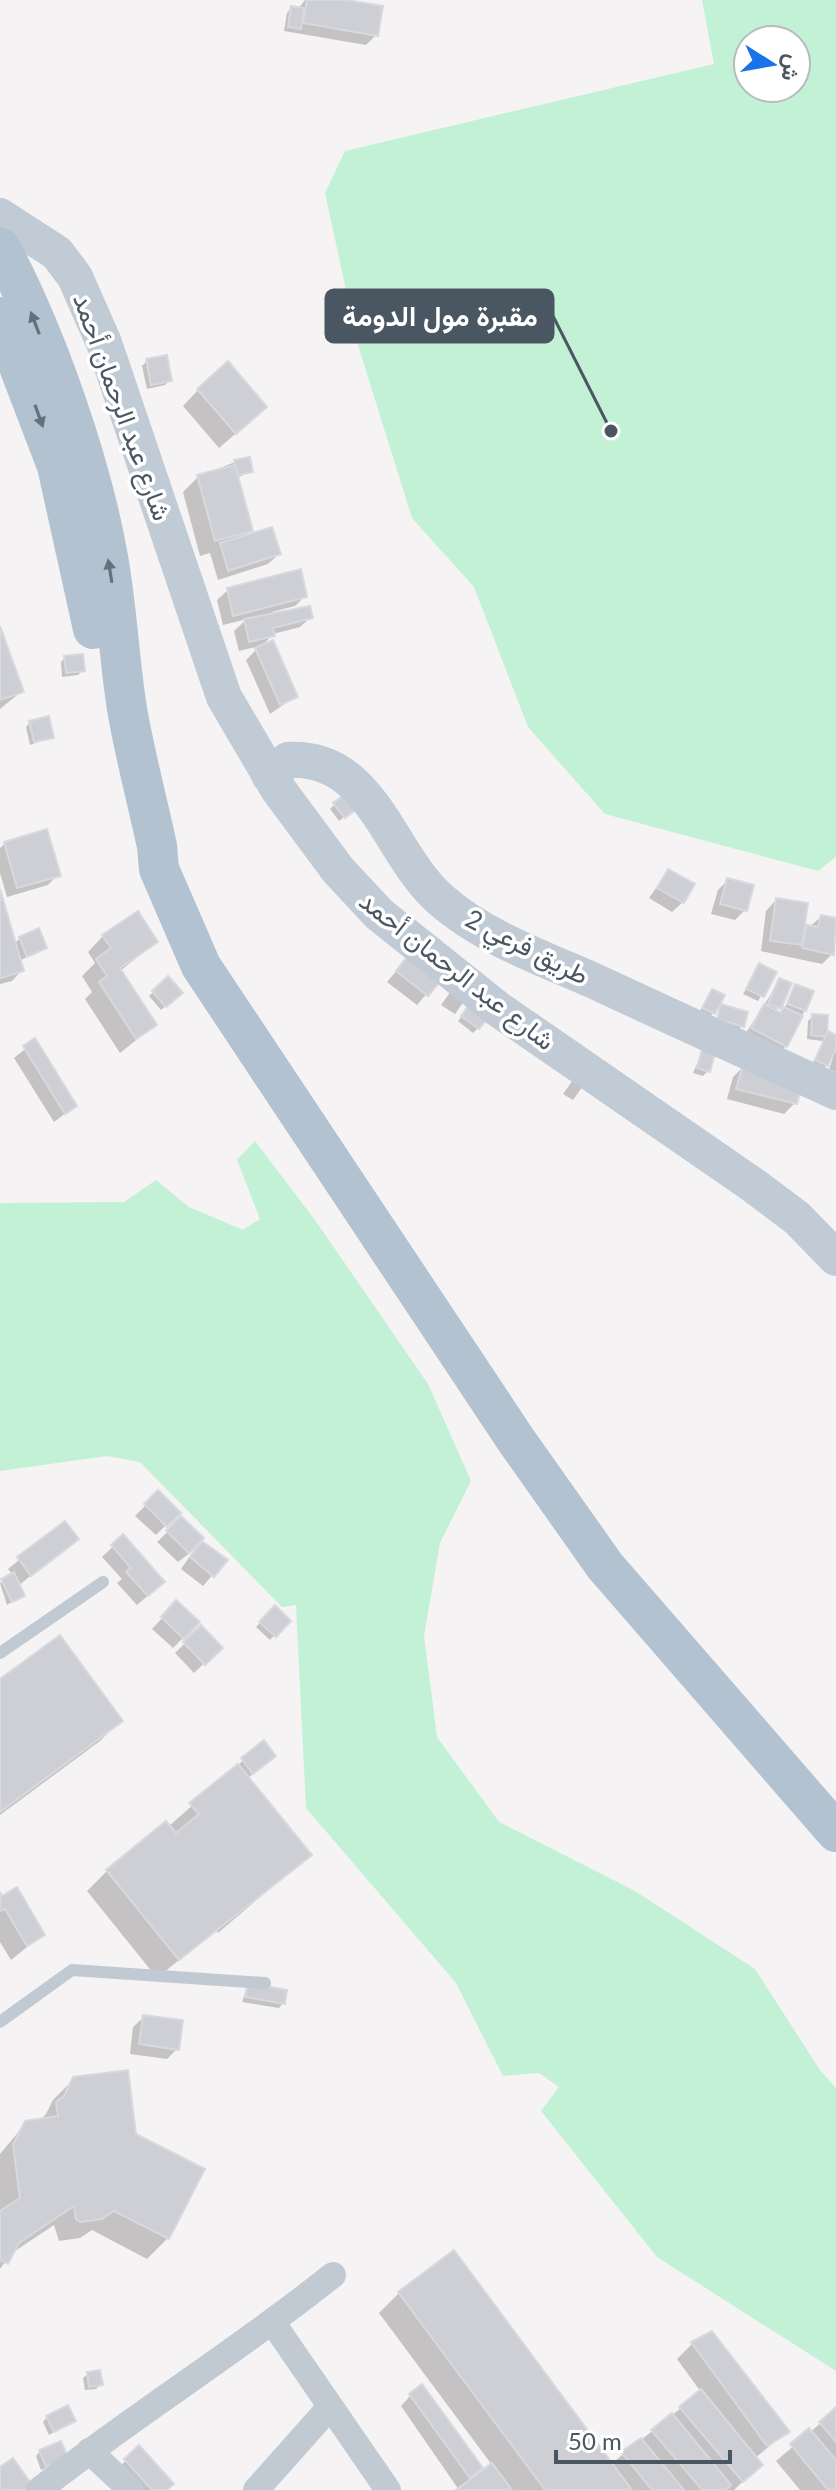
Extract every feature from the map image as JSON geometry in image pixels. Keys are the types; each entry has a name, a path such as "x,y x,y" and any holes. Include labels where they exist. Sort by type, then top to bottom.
{"main road":[{"name":"شارع عبد الرحمان أحمد","path":"3,228 57,253 75,277 91,308 224,697 269,775 338,870 379,914 498,1009 797,1218 836,1258"},
{"path":"3,228 96,503 111,577 127,709 157,846 159,869 201,966 605,1566 836,1832"},
{"path":"0,317 57,466 78,551 121,781 141,849 159,869"},
{"name":"طريق فرعي 2","path":"269,775 288,760 302,759 332,766 357,785 428,886 460,914 528,951 836,1092"}],"street":[{"path":"39,2490 89,2451 273,2323 333,2275"},
{"path":"273,2323 388,2490"},
{"path":"256,2490 329,2408"},
{"path":"89,2451 131,2490"}],"lane":[{"path":"0,1653 103,1582"},
{"path":"0,2022 72,1970 265,1983"}],"green space":[{"path":"702,0 836,0 836,857 818,871 605,814 528,727 474,587 412,518 358,345 325,193 345,151 714,64"},
{"path":"255,1141 315,1220 428,1384 471,1481 440,1543 424,1636 437,1737 499,1822 635,1891 755,1969 820,2070 836,2088 836,2371 657,2257 541,2111 559,2087 539,2073 503,2076 456,1983 306,1808 296,1605 282,1607 140,1462 107,1456 0,1471 0,1203 124,1202 156,1180 189,1207 243,1230 260,1219 237,1160"}],"building":[{"path":"307,0 347,0 383,6 378,36 303,23"},
{"path":"291,6 304,8 301,29 288,27"},
{"path":"167,355 172,381 151,385 146,359"},
{"path":"228,361 267,407 236,434 197,389"},
{"path":"250,457 253,472 237,475 234,460"},
{"path":"235,465 253,531 215,541 197,475"},
{"path":"272,527 281,554 228,571 220,543"},
{"path":"301,569 307,597 233,616 227,588"},
{"path":"310,606 313,618 273,628 275,636 249,642 244,619"},
{"path":"0,626 24,692 0,700"},
{"path":"273,640 298,697 280,705 255,648"},
{"path":"83,654 85,671 66,673 64,656"},
{"path":"49,716 54,738 34,742 29,721"},
{"path":"348,792 359,807 345,818 333,803"},
{"path":"47,829 61,876 17,888 4,842"},
{"path":"668,869 695,884 684,903 657,888"},
{"path":"727,878 754,885 747,911 720,904"},
{"path":"0,889 24,971 1,978 0,976"},
{"path":"776,898 808,903 802,945 770,941"},
{"path":"138,911 158,942 120,968 157,1025 136,1039 99,982 107,976 96,959 111,948 102,935"},
{"path":"821,915 836,918 834,955 802,948 807,925 818,927"},
{"path":"39,928 47,948 27,957 19,937"},
{"path":"410,953 443,978 428,996 396,971"},
{"path":"759,963 777,972 764,997 746,989"},
{"path":"168,976 183,993 166,1007 152,991"},
{"path":"779,978 792,983 781,1009 768,1004"},
{"path":"795,984 814,991 806,1011 787,1004"},
{"path":"712,989 725,995 715,1014 702,1008"},
{"path":"475,997 494,1011 479,1029 461,1016"},
{"path":"721,1004 748,1012 744,1027 717,1019"},
{"path":"764,1004 781,1013 784,1007 803,1016 787,1047 751,1028"},
{"path":"812,1014 828,1015 827,1037 811,1035"},
{"path":"828,1031 836,1035 836,1049 828,1066 815,1060"},
{"path":"35,1038 77,1106 65,1114 23,1046"},
{"path":"703,1045 716,1049 710,1072 697,1068"},
{"path":"743,1065 803,1080 797,1104 736,1089"},
{"path":"158,1490 181,1513 167,1527 144,1504"},
{"path":"181,1516 204,1538 189,1553 166,1531"},
{"path":"65,1521 79,1539 31,1576 17,1557"},
{"path":"123,1534 165,1582 148,1596 126,1572 131,1568 111,1545"},
{"path":"202,1541 228,1560 214,1577 190,1557"},
{"path":"14,1572 25,1596 12,1602 1,1579"},
{"path":"176,1600 200,1622 184,1639 161,1617"},
{"path":"275,1605 291,1621 276,1637 259,1622"},
{"path":"201,1625 223,1648 205,1665 183,1642"},
{"path":"60,1635 123,1721 0,1812 0,1679"},
{"path":"264,1740 276,1756 253,1774 241,1758"},
{"path":"238,1764 312,1855 179,1960 106,1870 166,1821 176,1833 199,1814 189,1803"},
{"path":"17,1887 45,1935 27,1946 5,1909 0,1911 0,1892 2,1896"},
{"path":"248,1983 287,1990 285,2004 245,1997"},
{"path":"143,2015 183,2020 179,2050 139,2044"},
{"path":"128,2070 136,2134 205,2169 169,2239 114,2211 102,2219 80,2222 76,2219 74,2206 19,2243 8,2264 0,2260 0,2211 20,2198 13,2145 25,2121 58,2116 56,2102 64,2096 73,2077"},
{"path":"454,2250 632,2490 545,2490 398,2292"},
{"path":"712,2331 790,2432 767,2446 691,2342"},
{"path":"100,2370 103,2385 89,2387 87,2372"},
{"path":"422,2384 483,2468 470,2478 409,2394"},
{"path":"701,2389 763,2465 743,2482 679,2407"},
{"path":"68,2405 76,2421 54,2432 46,2416"},
{"path":"836,2407 836,2442 819,2422"},
{"path":"672,2413 731,2485 726,2490 702,2490 651,2430"},
{"path":"809,2428 836,2460 836,2490 828,2490 790,2444"},
{"path":"641,2438 684,2490 652,2490 621,2452"},
{"path":"61,2441 68,2458 46,2467 39,2450"},
{"path":"139,2445 174,2484 167,2490 152,2490 124,2459"},
{"path":"13,2458 32,2485 25,2490 0,2490 0,2467"},
{"path":"492,2463 512,2490 456,2490"}],"place":[{"name":"مقبرة مول الدومة","path":"611,431"}]}
